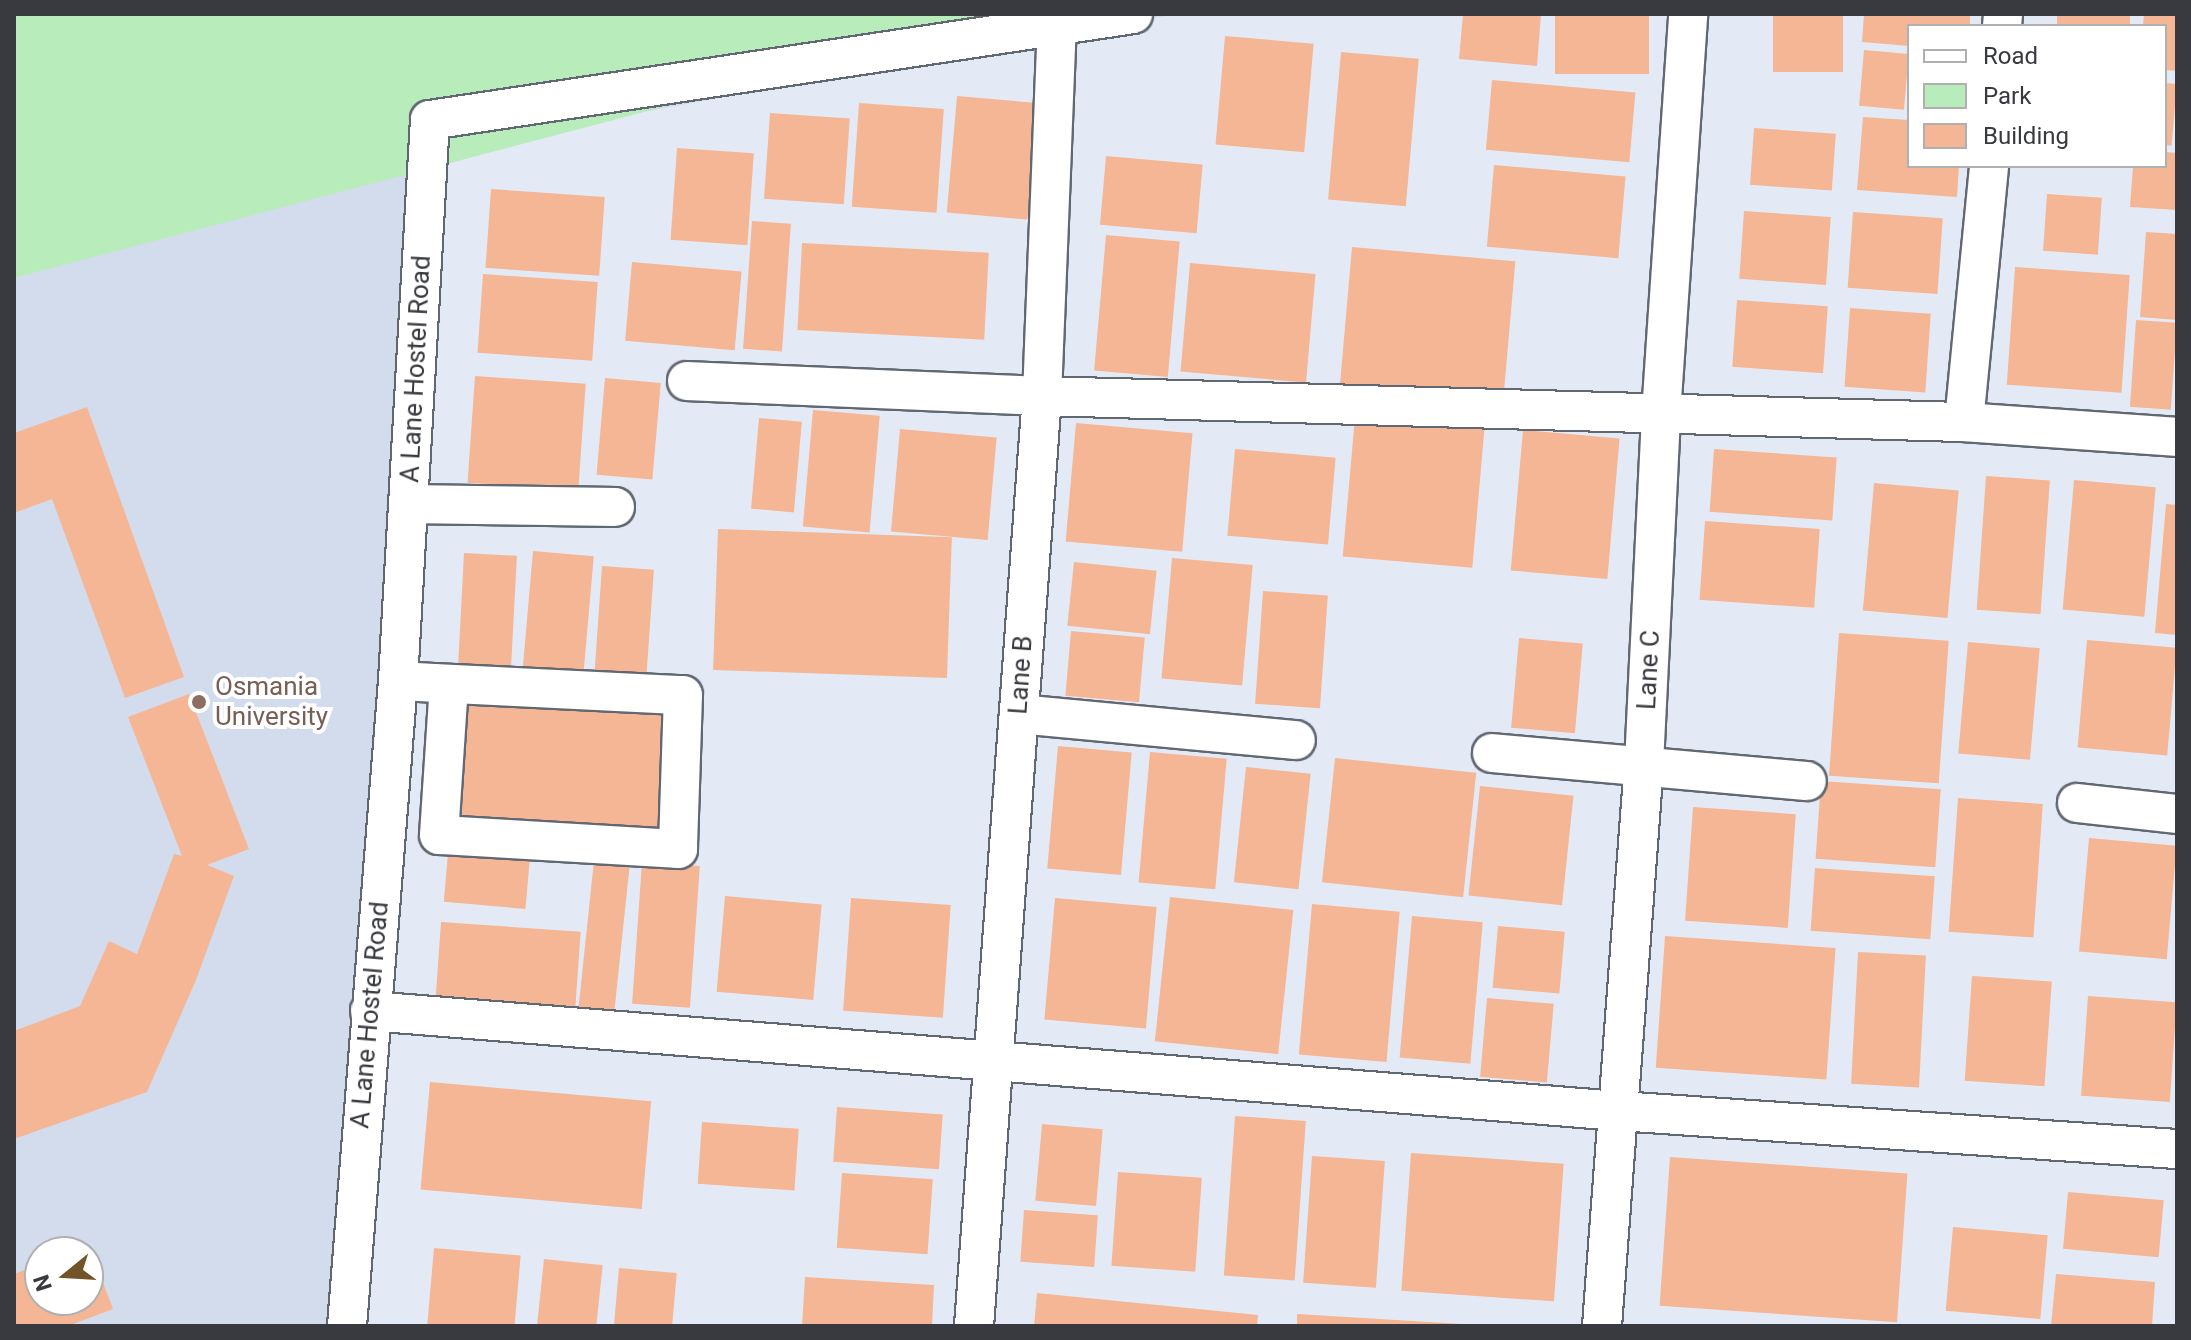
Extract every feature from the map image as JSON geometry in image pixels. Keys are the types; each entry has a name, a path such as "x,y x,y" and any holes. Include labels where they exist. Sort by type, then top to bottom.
{"street":[{"name":"A Lane Hostel Road","path":"347,1326 398,681 430,120 1057,23 1133,14"},
{"name":"Lane C","path":"1602,1326 1644,764 1661,414 1688,14"},
{"name":"Lane B","path":"974,1326 1042,396 1057,23"},
{"path":"1964,422 1989,168"},
{"path":"687,381 1042,396 1964,422 2177,437"},
{"path":"408,504 615,507"},
{"path":"398,681 683,695 678,849 439,835 449,684"},
{"path":"1019,714 1296,740"},
{"path":"1492,753 1644,764 1807,781"},
{"path":"2077,803 2177,814"},
{"path":"370,1011 1619,1111 2177,1149"}],"shaded area":[{"name":"Osmania University","path":"14,14 1176,14 425,152 338,1326 14,1326"}],"green space":[{"path":"14,14 1016,14 14,278"}],"building":[{"path":"1463,14 1541,14 1537,66 1459,59"},
{"path":"1555,14 1649,14 1649,74 1555,74"},
{"path":"1773,14 1843,14 1843,72 1773,72"},
{"path":"1864,14 1970,14 1970,24 1907,24 1907,46 1862,42"},
{"path":"2057,14 2130,14 2130,24 2057,24"},
{"path":"2144,14 2177,14 2177,71 2167,70 2167,24 2143,24"},
{"path":"1225,36 1314,44 1304,152 1216,145"},
{"path":"1864,50 1907,54 1904,110 1859,106"},
{"path":"1341,52 1419,59 1406,206 1328,199"},
{"path":"1492,80 1635,93 1629,162 1486,150"},
{"path":"2167,83 2177,84 2172,146 2167,145"},
{"path":"957,96 1038,103 1027,220 947,213"},
{"path":"859,103 944,109 937,213 852,207"},
{"path":"770,113 850,119 844,204 764,199"},
{"path":"1863,117 1907,120 1907,168 1959,168 1957,197 1857,190"},
{"path":"1754,128 1836,134 1832,191 1750,185"},
{"path":"677,148 754,153 747,245 671,240"},
{"path":"2167,152 2177,153 2177,210 2130,207 2133,168 2167,168"},
{"path":"1106,156 1203,164 1197,233 1100,225"},
{"path":"1494,165 1625,177 1618,258 1487,247"},
{"path":"491,189 605,197 599,276 485,268"},
{"path":"2047,194 2102,198 2098,255 2043,251"},
{"path":"1744,211 1831,217 1826,285 1739,279"},
{"path":"1853,212 1943,218 1937,294 1848,288"},
{"path":"752,221 791,224 782,351 743,349"},
{"path":"2146,232 2177,234 2177,320 2140,317"},
{"path":"1106,235 1180,241 1168,377 1094,370"},
{"path":"802,243 989,253 984,340 797,330"},
{"path":"1352,247 1515,261 1503,406 1339,391"},
{"path":"632,262 742,272 735,350 625,341"},
{"path":"1190,263 1316,274 1306,383 1181,372"},
{"path":"2015,267 2130,275 2121,393 2007,385"},
{"path":"483,274 598,282 592,361 477,353"},
{"path":"1737,300 1828,306 1823,373 1732,367"},
{"path":"1850,308 1931,314 1925,392 1844,387"},
{"path":"2136,320 2177,323 2171,410 2130,407"},
{"path":"475,376 586,384 578,490 468,483"},
{"path":"605,378 661,383 652,480 597,475"},
{"path":"87,407 184,677 125,698 52,499 14,513 14,433"},
{"path":"813,410 880,416 870,532 803,527"},
{"path":"1355,417 1485,428 1472,568 1343,556"},
{"path":"759,418 802,422 794,512 751,509"},
{"path":"1076,423 1193,433 1182,552 1066,542"},
{"path":"900,429 997,437 988,540 891,532"},
{"path":"1523,430 1620,438 1607,579 1511,570"},
{"path":"1235,449 1336,458 1328,544 1227,536"},
{"path":"1714,449 1837,458 1832,520 1710,512"},
{"path":"1986,476 2050,480 2040,614 1977,610"},
{"path":"2074,480 2156,487 2144,617 2063,610"},
{"path":"1874,483 1959,490 1948,618 1863,611"},
{"path":"2166,504 2177,505 2177,635 2155,633"},
{"path":"1705,521 1820,529 1814,608 1699,600"},
{"path":"718,529 952,537 947,678 713,670"},
{"path":"533,551 594,556 583,678 522,673"},
{"path":"464,553 517,556 511,671 458,668"},
{"path":"1172,558 1253,565 1242,686 1161,679"},
{"path":"1074,562 1157,571 1150,634 1067,626"},
{"path":"602,566 654,570 646,680 594,677"},
{"path":"1263,591 1328,596 1320,708 1255,704"},
{"path":"1071,631 1145,637 1139,702 1065,696"},
{"path":"1839,633 1949,641 1939,783 1829,776"},
{"path":"1519,638 1583,644 1575,733 1511,728"},
{"path":"2087,640 2177,648 2167,755 2078,748"},
{"path":"1968,642 2040,648 2030,760 1958,754"},
{"path":"453,690 671,701 664,833 446,822"},
{"path":"189,694 249,849 207,865 234,876 196,980 147,1092 14,1139 14,1031 80,1006 109,941 137,954 174,854 182,856 128,717"},
{"path":"1058,746 1132,752 1121,875 1047,869"},
{"path":"1150,752 1227,759 1215,889 1139,883"},
{"path":"1335,758 1476,773 1463,897 1322,882"},
{"path":"1246,767 1311,774 1299,889 1234,882"},
{"path":"1821,781 1941,789 1935,867 1816,859"},
{"path":"1480,786 1573,796 1562,905 1469,895"},
{"path":"1958,798 2043,804 2033,938 1949,932"},
{"path":"1693,807 1796,814 1788,928 1685,921"},
{"path":"2089,838 2177,846 2167,959 2079,952"},
{"path":"449,842 531,849 525,909 444,902"},
{"path":"595,851 631,855 614,1014 578,1010"},
{"path":"642,862 700,866 690,1008 632,1004"},
{"path":"1815,868 1935,876 1930,939 1811,931"},
{"path":"725,896 822,904 813,1000 717,992"},
{"path":"1170,897 1293,910 1278,1054 1155,1041"},
{"path":"851,898 951,905 943,1018 843,1011"},
{"path":"1055,898 1157,907 1146,1028 1044,1020"},
{"path":"1312,904 1400,912 1387,1062 1299,1054"},
{"path":"1412,916 1483,922 1470,1064 1400,1057"},
{"path":"441,922 581,932 575,1008 436,998"},
{"path":"1498,926 1565,932 1559,994 1493,988"},
{"path":"1665,936 1836,948 1826,1080 1656,1068"},
{"path":"1858,952 1926,956 1919,1087 1851,1084"},
{"path":"1972,976 2052,982 2044,1086 1965,1081"},
{"path":"2088,996 2177,1002 2170,1102 2081,1096"},
{"path":"1487,998 1554,1004 1547,1083 1480,1077"},
{"path":"430,1082 651,1101 642,1209 421,1190"},
{"path":"837,1107 943,1114 939,1169 833,1162"},
{"path":"1235,1116 1306,1121 1295,1281 1224,1276"},
{"path":"702,1122 799,1129 794,1191 698,1184"},
{"path":"1042,1124 1103,1129 1096,1206 1035,1201"},
{"path":"1411,1153 1564,1164 1554,1301 1401,1291"},
{"path":"1312,1156 1385,1161 1376,1288 1303,1283"},
{"path":"1670,1157 1907,1174 1897,1322 1660,1306"},
{"path":"1118,1172 1202,1178 1195,1272 1111,1266"},
{"path":"842,1173 933,1179 928,1254 837,1248"},
{"path":"2068,1192 2164,1200 2159,1257 2063,1249"},
{"path":"1024,1210 1098,1215 1094,1267 1020,1262"},
{"path":"1953,1227 2048,1235 2040,1319 1946,1311"},
{"path":"434,1248 521,1256 515,1326 427,1326"},
{"path":"544,1259 603,1265 596,1326 537,1326"},
{"path":"619,1268 677,1273 672,1326 614,1326"},
{"path":"24,1270 24,1316 94,1316 68,1326 14,1326 14,1274"},
{"path":"2056,1274 2155,1282 2152,1326 2051,1326"},
{"path":"805,1277 934,1285 932,1326 802,1326"},
{"path":"104,1285 113,1309 104,1312"},
{"path":"1037,1293 1258,1315 1257,1326 1034,1326"},
{"path":"1297,1314 1462,1324 1462,1326 1297,1326"}],"place":[{"name":"Osmania University","path":"199,702"}]}
